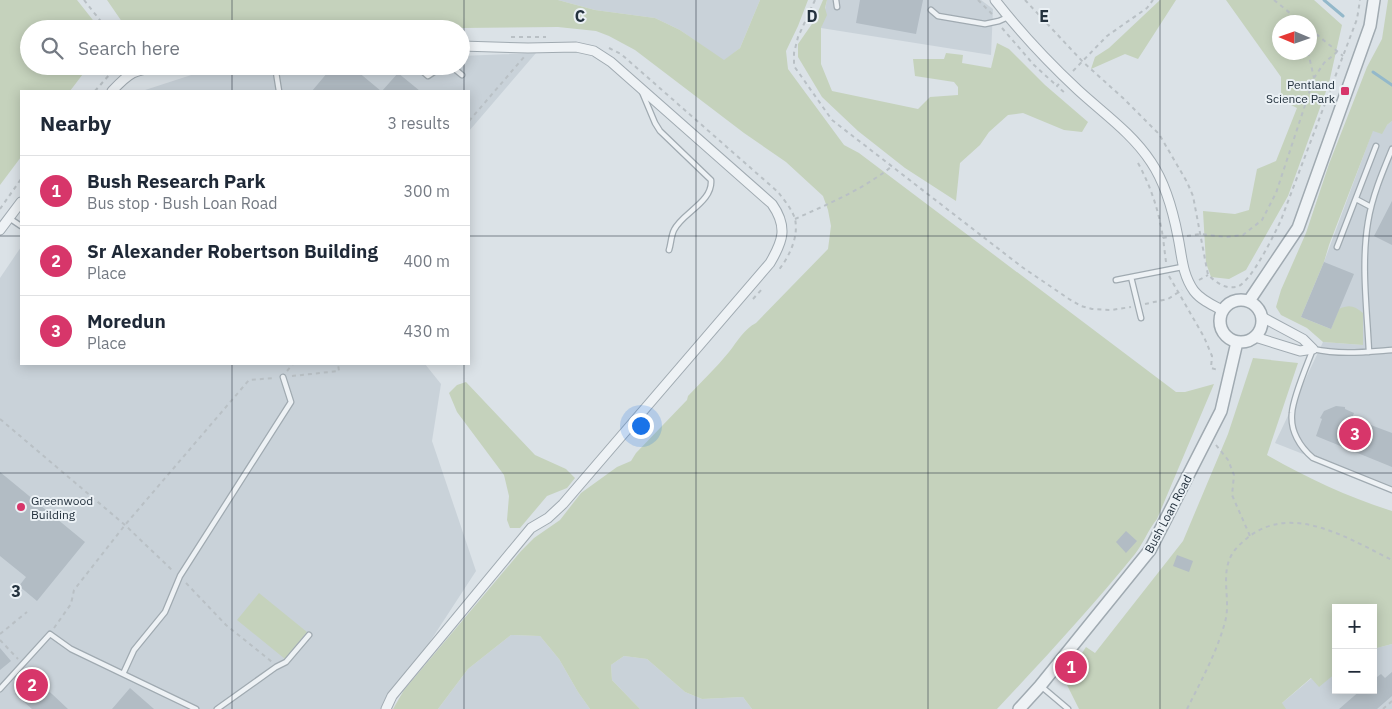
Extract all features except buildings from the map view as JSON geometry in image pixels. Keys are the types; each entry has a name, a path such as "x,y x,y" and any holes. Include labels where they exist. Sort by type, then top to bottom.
{"street":[{"path":"995,0 1008,17 1066,78 1126,133 1151,162 1166,191 1178,237 1182,267 1194,290 1202,299 1222,310"},
{"path":"1249,302 1298,228 1370,26 1374,0"},
{"path":"386,709 392,696 530,528 548,518 563,504 770,263 780,245 783,228 779,214 772,204 611,62 594,51 576,47 470,46"},
{"path":"113,90 128,75"},
{"path":"0,230 20,203"},
{"path":"1242,300 1249,302 1259,311 1262,317 1261,328 1250,341 1236,342 1229,339 1223,334 1220,326 1222,310 1227,304 1234,301 1242,300"},
{"path":"1255,337 1300,351 1312,348 1304,339 1262,317"},
{"name":"Bush Loan Road","path":"1019,709 1040,686 1150,550 1221,411 1236,342"}],"lane":[{"path":"836,0 837,7"},
{"path":"931,10 938,16 985,24 997,22 1008,17"},
{"path":"276,75 279,90"},
{"path":"640,88 654,123 660,132 711,180 712,186 705,197 674,229 670,250"},
{"path":"1337,247 1376,146"},
{"path":"1369,352 1365,253 1368,222 1379,180 1392,149"},
{"path":"1356,199 1371,206"},
{"path":"9,218 20,225"},
{"path":"1116,280 1182,267"},
{"path":"1131,276 1141,318"},
{"path":"1392,350 1330,353 1312,348 1292,413 1294,433 1303,450 1313,458 1392,490"},
{"path":"123,674 134,650 165,612 180,576 291,402 283,377"},
{"path":"0,689 50,634 71,649 196,709"},
{"path":"217,709 286,662 309,636"},
{"path":"1040,686 1068,709"}],"path":[{"path":"84,0 100,20"},
{"path":"815,0 798,37 794,53 794,66 832,120 1022,268 1081,306 1092,310 1111,310 1138,306 1168,298 1178,292"},
{"path":"978,0 990,11 1024,54 1068,95"},
{"path":"1025,0 1083,62 1159,134 1193,196 1208,275 1225,287 1237,287 1244,283 1268,247 1281,220 1357,19 1360,0"},
{"path":"1057,86 1107,36 1147,8 1153,0"},
{"path":"1274,0 1292,15"},
{"path":"1317,35 1343,56"},
{"path":"470,120 527,54 528,36"},
{"path":"509,37 547,37"},
{"path":"603,46 622,54 778,192 795,219 795,238 785,262 773,276"},
{"path":"1163,238 1200,234 1226,237 1243,235 1262,220 1276,193 1314,78 1324,63 1337,52"},
{"path":"1310,60 1314,78"},
{"path":"96,90 109,75"},
{"path":"1136,158 1151,188 1160,216 1168,270 1211,352 1211,368 1230,374"},
{"path":"795,219 846,196 875,180 891,167"},
{"path":"0,209 20,180"},
{"path":"749,304 767,283"},
{"path":"283,377 292,365"},
{"path":"50,634 71,604 74,590 125,525 249,380 339,371 338,365"},
{"path":"0,419 125,525 180,576 226,625 276,667"},
{"path":"1209,435 1228,460 1234,475 1232,495 1250,536"},
{"path":"1187,709 1204,676 1226,622 1226,573 1230,557 1241,543 1250,536 1271,526 1290,523 1314,525 1338,533 1392,560"},
{"path":"0,634 27,612"},
{"path":"0,640 23,664"},
{"path":"1383,709 1392,702"}],"shaded area":[{"path":"558,0 760,0 740,48 724,61 680,30 655,18 595,10"},
{"path":"827,0 981,0 993,9 991,55 821,28"},
{"path":"536,53 470,130 470,90 145,90 191,75 470,75 470,56"},
{"path":"1392,121 1392,489 1275,443 1323,342 1363,345 1362,332 1331,329 1301,317 1324,262 1373,130"},
{"path":"20,248 20,365 426,365 441,384 432,441 476,571 386,709 0,709 0,278"},
{"path":"511,635 540,636 559,659 590,709 438,709 468,669"},
{"path":"1392,644 1392,709 1275,709 1325,667 1332,664 1332,694 1377,694 1377,648"},
{"path":"624,656 647,659 685,692 702,699 743,697 752,709 640,709 612,680 611,665"}],"green space":[{"path":"0,0 77,0 93,20 20,20 20,75 82,75 71,90 20,90 20,158 0,185"},
{"path":"107,0 558,0 595,10 655,18 680,30 724,60 740,48 760,0 808,0 786,51 788,69 844,145 859,153 1176,392 1185,392 1214,384 1157,519 1138,550 1084,614 997,709 752,709 743,697 702,699 685,692 647,659 624,656 611,665 612,680 640,709 590,709 559,659 540,636 511,635 468,669 438,709 393,709 404,690 521,551 534,538 560,520 581,493 617,467 631,461 636,453 724,358 744,332 756,323 828,249 831,226 823,196 786,162 744,133 635,50 596,31 558,27 470,28 470,20 121,20"},
{"path":"823,0 827,0 825,8 827,15 821,28 821,64 832,91 918,109 930,97 958,95 958,87 954,82 915,76 913,59 944,59 946,53 963,55 962,63 991,68 997,43 1009,49 1045,85 1088,122 1082,132 1064,130 1023,113 1008,115 960,163 956,201 905,168 858,131 822,97 798,57 798,44 814,21"},
{"path":"1160,0 1176,0 1138,59 1125,54 1091,69 1095,57 1109,48"},
{"path":"1226,0 1314,0 1342,25 1329,83 1288,196 1246,270 1229,279 1211,277 1206,263 1203,211 1235,214 1249,210 1257,169 1276,161 1297,108 1281,100 1281,77"},
{"path":"1388,0 1392,0 1392,121 1387,125 1382,134 1373,131 1324,262 1301,317 1331,329 1339,309 1349,306 1355,307 1363,313 1363,345 1323,342 1307,328 1281,315 1276,307 1281,290 1306,233 1329,164 1367,67 1382,39"},
{"path":"1253,358 1298,363 1267,455 1328,486 1392,511 1392,644 1377,648 1377,604 1332,604 1332,676 1319,687 1311,678 1282,703 1286,709 1079,709 1067,685 1069,669 1071,670 1086,647 1095,653 1183,541 1228,434"},
{"path":"466,382 535,455 566,469 575,478 567,488 547,496 520,528 510,528 507,520 509,496 504,475 457,412 449,393 457,385"},
{"path":"259,593 307,632 285,659 237,620"}],"waterway":[{"path":"1324,0 1343,16"},
{"path":"1373,72 1392,85"}],"place":[{"name":"Pentland Science Park","path":"1345,91"},
{"name":"Moredun","path":"1355,434"},
{"name":"Greenwood Building","path":"21,507"},
{"name":"Bush Research Park","path":"1071,667"},
{"name":"Sr Alexander Robertson Building","path":"32,685"}]}
